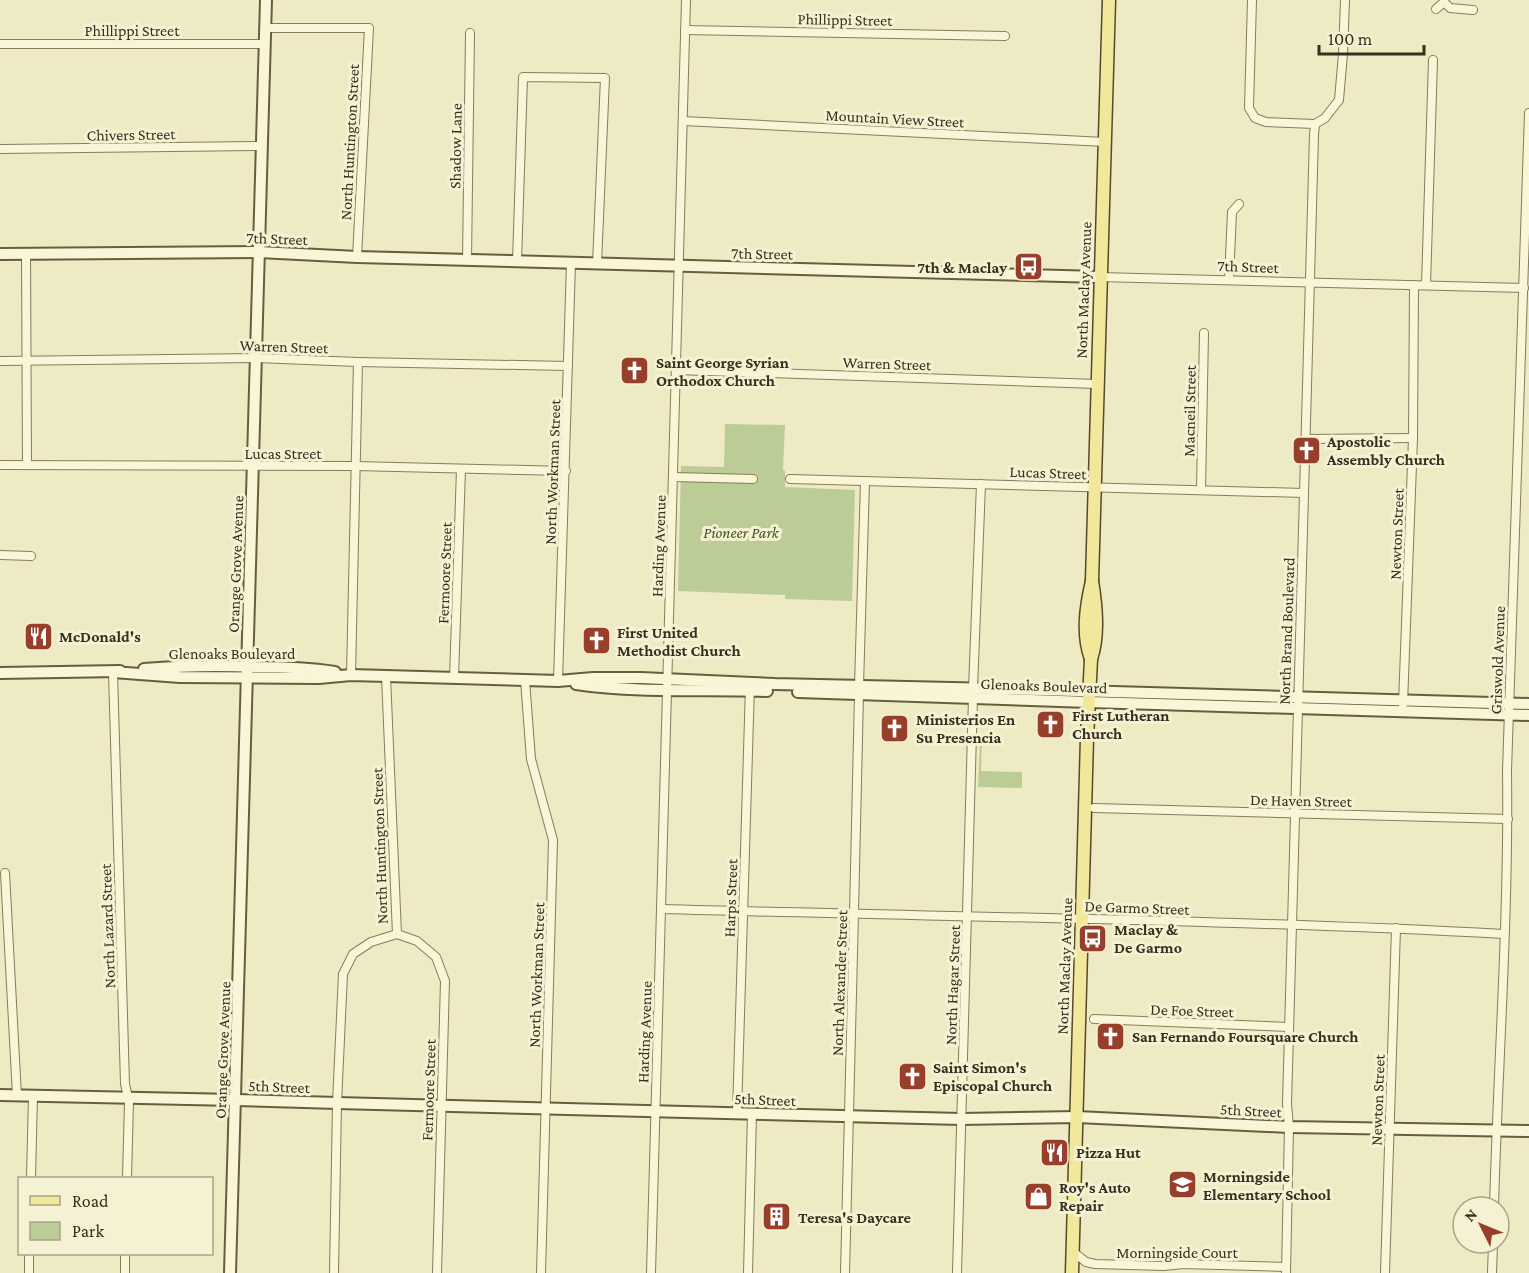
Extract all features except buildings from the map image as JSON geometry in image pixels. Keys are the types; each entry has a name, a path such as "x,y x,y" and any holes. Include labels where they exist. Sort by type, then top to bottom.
{"main road":[{"name":"North Maclay Avenue","path":"1072,1273 1091,660 1086,646 1086,608 1092,581 1109,0"}],"street":[{"name":"Orange Grove Avenue","path":"231,1273 266,0"},
{"name":"Harding Avenue","path":"651,1273 686,0"},
{"path":"1252,0 1249,108 1256,118 1266,122 1315,124 1325,118 1339,100 1345,0"},
{"path":"1436,9 1444,1 1450,8 1473,10"},
{"name":"North Huntington Street","path":"265,28 369,28 357,257"},
{"name":"Phillippi Street","path":"685,30 1005,36"},
{"name":"Shadow Lane","path":"467,260 470,33"},
{"name":"Phillippi Street","path":"0,44 265,44"},
{"path":"1426,285 1433,60"},
{"path":"517,262 523,77 605,78 597,264"},
{"name":"Griswold Avenue","path":"1494,1195 1529,113"},
{"name":"Mountain View Street","path":"683,121 1105,142"},
{"name":"North Brand Boulevard","path":"1286,1270 1289,1127 1287,1104 1315,124"},
{"name":"Chivers Street","path":"0,149 262,146"},
{"path":"1229,280 1232,212 1239,204"},
{"name":"7th Street","path":"0,254 259,252 517,262 1524,288"},
{"path":"26,254 27,465"},
{"name":"North Workman Street","path":"558,681 572,263"},
{"name":"Newton Street","path":"1403,706 1413,438 1414,285"},
{"name":"Macneil Street","path":"1201,490 1204,333"},
{"name":"Warren Street","path":"0,361 256,358 568,366"},
{"path":"351,675 358,362"},
{"name":"Warren Street","path":"677,370 1097,384"},
{"path":"1305,439 1413,438"},
{"name":"Lucas Street","path":"0,465 355,466 566,471"},
{"name":"Fermoore Street","path":"454,678 461,469"},
{"path":"673,477 753,479"},
{"name":"Lucas Street","path":"790,479 1304,493"},
{"name":"North Alexander Street","path":"845,1273 865,481"},
{"name":"North Hagar Street","path":"957,1273 981,484"},
{"path":"0,555 32,555"},
{"name":"Glenoaks Boulevard","path":"0,673 113,672 180,677 247,672 319,678 351,675 558,681 593,678 750,687 1509,709 1529,715"},
{"name":"North Lazard Street","path":"113,672 125,1072 128,1098 127,1177"},
{"name":"North Huntington Street","path":"334,1273 337,1103 343,974 353,954 371,942 396,934 386,676"},
{"name":"North Workman Street","path":"525,680 531,759 553,840 541,1273"},
{"name":"Harps Street","path":"737,1113 750,687"},
{"name":"Glenoaks Boulevard","path":"1509,709 1529,704"},
{"name":"De Haven Street","path":"1094,808 1508,819"},
{"path":"4,873 17,1095"},
{"name":"De Garmo Street","path":"661,909 1396,928 1504,934"},
{"name":"Newton Street","path":"1385,1273 1396,928"},
{"name":"Fermoore Street","path":"396,934 417,940 436,957 445,981 437,1273"},
{"name":"De Foe Street","path":"1094,1019 1289,1027"},
{"name":"5th Street","path":"0,1095 961,1119 1077,1117 1289,1127 1529,1131"},
{"path":"31,1177 33,1096"},
{"path":"748,1273 752,1114"},
{"name":"Morningside Court","path":"1072,1251 1088,1263 1095,1264 1164,1266 1183,1264 1286,1270"},
{"path":"29,1255 29,1273"},
{"path":"125,1255 125,1273"},
{"path":"1492,1273 1493,1255"},
{"path":"1183,1264 1183,1273"}],"green space":[{"name":"Pioneer Park","path":"725,424 785,425 783,470 785,471 785,487 855,490 852,601 785,599 785,595 678,591 681,466 724,467"},
{"path":"980,739 982,739 981,771 1022,772 1022,788 978,787"}],"place":[{"name":"7th & Maclay","path":"1028,267"},
{"name":"Saint George Syrian Orthodox Church","path":"635,371"},
{"name":"Apostolic Assembly Church","path":"1306,450"},
{"name":"McDonald's","path":"38,636"},
{"name":"First United Methodist Church","path":"596,641"},
{"name":"First Lutheran Church","path":"1051,724"},
{"name":"Ministerios En Su Presencia","path":"895,728"},
{"name":"Maclay & De Garmo","path":"1093,938"},
{"name":"San Fernando Foursquare Church","path":"1111,1036"},
{"name":"Saint Simon's Episcopal Church","path":"912,1076"},
{"name":"Pizza Hut","path":"1055,1152"},
{"name":"Morningside Elementary School","path":"1182,1185"},
{"name":"Roy's Auto Repair","path":"1038,1196"},
{"name":"Teresa's Daycare","path":"777,1217"}]}
